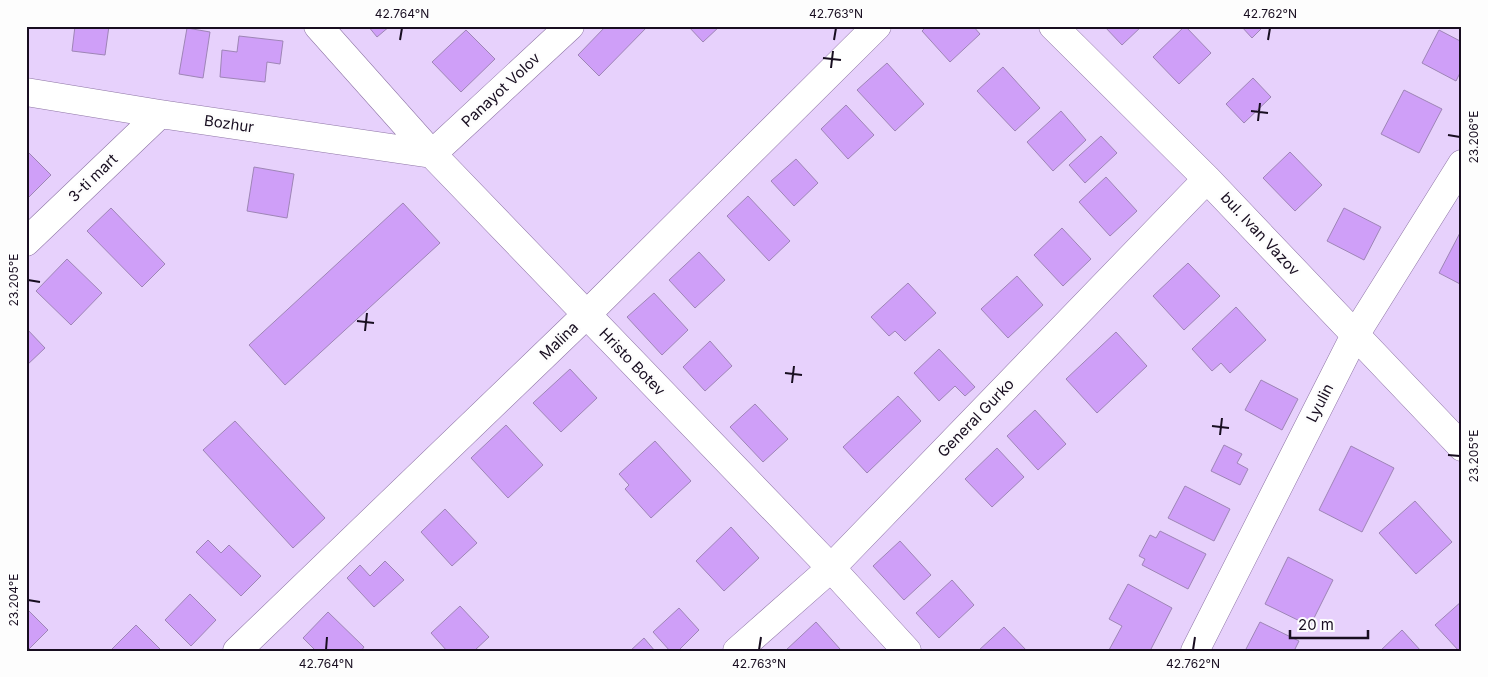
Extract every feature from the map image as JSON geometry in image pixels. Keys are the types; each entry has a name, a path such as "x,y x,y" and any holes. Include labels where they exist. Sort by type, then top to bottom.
{"street":[{"name":"Hristo Botev","path":"318,26 432,154 831,568 907,651"},
{"name":"Panayot Volov","path":"432,154 570,26"},
{"name":"Malina","path":"237,651 586,315 878,26"},
{"name":"bul. Ivan Vazov","path":"1053,26 1207,179 1462,447"},
{"name":"Bozhur","path":"26,92 160,114 432,154"},
{"name":"3-ti mart","path":"26,242 160,114"},
{"name":"Lyulin","path":"1195,651 1355,335 1462,164"},
{"name":"General Gurko","path":"737,651 831,568 1207,179"}],"building":[{"path":"75,26 109,26 105,55 72,51"},
{"path":"368,26 390,26 377,37"},
{"path":"606,26 648,26 599,76 578,55"},
{"path":"688,26 720,26 703,42"},
{"path":"927,26 973,26 980,34 950,62 922,31"},
{"path":"1104,26 1142,26 1122,45"},
{"path":"1185,26 1211,53 1179,84 1153,57"},
{"path":"1241,26 1264,26 1252,38"},
{"path":"187,28 210,32 203,78 179,74"},
{"path":"466,30 495,59 461,92 432,62"},
{"path":"1439,30 1462,42 1462,69 1456,81 1422,63"},
{"path":"239,36 283,41 280,64 267,62 265,82 220,77 222,50 237,52"},
{"path":"887,63 924,104 895,131 857,90"},
{"path":"1003,67 1040,108 1015,131 977,91"},
{"path":"1253,78 1271,97 1244,123 1226,104"},
{"path":"1404,90 1442,109 1419,153 1381,134"},
{"path":"846,105 874,135 848,159 821,129"},
{"path":"1061,111 1086,140 1053,171 1027,142"},
{"path":"1101,136 1117,153 1085,183 1069,165"},
{"path":"26,150 51,175 26,200"},
{"path":"1290,152 1322,185 1295,211 1263,178"},
{"path":"796,159 818,183 794,206 771,181"},
{"path":"254,167 294,174 287,218 247,211"},
{"path":"1106,177 1137,211 1110,236 1079,202"},
{"path":"748,196 790,241 769,261 727,216"},
{"path":"403,203 440,243 285,385 249,345"},
{"path":"111,208 165,264 142,287 87,231"},
{"path":"1344,208 1381,227 1364,260 1327,241"},
{"path":"1062,228 1091,259 1063,286 1034,255"},
{"path":"1462,229 1462,285 1439,273"},
{"path":"699,252 725,280 695,308 669,280"},
{"path":"67,259 102,293 71,325 36,291"},
{"path":"1188,263 1220,296 1184,330 1153,296"},
{"path":"1017,276 1043,305 1008,338 981,309"},
{"path":"908,283 936,313 905,341 895,331 889,336 871,317"},
{"path":"654,293 688,330 662,355 627,317"},
{"path":"1236,307 1266,340 1230,373 1221,363 1212,371 1192,349"},
{"path":"26,328 45,348 26,366"},
{"path":"1116,332 1147,366 1097,413 1066,379"},
{"path":"710,341 732,366 705,391 683,367"},
{"path":"939,349 975,387 965,396 955,386 939,401 914,373"},
{"path":"570,369 597,398 561,432 533,403"},
{"path":"1261,380 1298,399 1282,430 1245,410"},
{"path":"898,396 921,421 867,473 843,447"},
{"path":"755,404 788,439 763,462 730,427"},
{"path":"1035,410 1066,444 1038,470 1007,436"},
{"path":"235,421 325,518 293,548 203,450"},
{"path":"506,425 543,465 508,498 471,458"},
{"path":"655,441 691,481 651,518 625,489 629,485 619,474"},
{"path":"1224,445 1242,454 1237,463 1248,469 1240,485 1211,471"},
{"path":"1351,446 1394,468 1362,532 1319,510"},
{"path":"997,448 1024,477 992,507 965,479"},
{"path":"1185,486 1230,509 1214,541 1168,518"},
{"path":"1415,501 1452,542 1416,574 1379,533"},
{"path":"445,509 477,543 452,566 421,532"},
{"path":"731,527 759,558 724,591 696,561"},
{"path":"1160,531 1206,554 1188,589 1142,565 1145,559 1139,556 1150,535 1156,538"},
{"path":"208,540 221,553 229,545 261,576 241,596 196,552"},
{"path":"900,541 931,575 904,600 873,566"},
{"path":"1288,557 1333,580 1310,626 1265,604"},
{"path":"385,561 404,580 374,607 347,578 360,565 370,576"},
{"path":"952,580 974,605 939,638 916,613"},
{"path":"1128,584 1172,608 1150,651 1109,650 1122,626 1109,619"},
{"path":"190,594 216,620 191,646 165,620"},
{"path":"1462,601 1462,648 1459,651 1435,625"},
{"path":"460,606 489,637 474,651 447,651 431,633"},
{"path":"26,608 48,630 27,651 26,651"},
{"path":"679,608 699,630 678,651 670,651 653,632"},
{"path":"328,612 364,647 361,651 316,651 303,638"},
{"path":"816,622 840,649 838,651 785,651"},
{"path":"1260,622 1299,641 1294,651 1245,651"},
{"path":"136,625 162,651 110,651"},
{"path":"1004,627 1027,651 978,651"},
{"path":"1402,630 1421,651 1380,651"},
{"path":"644,638 655,651 630,651"}]}
